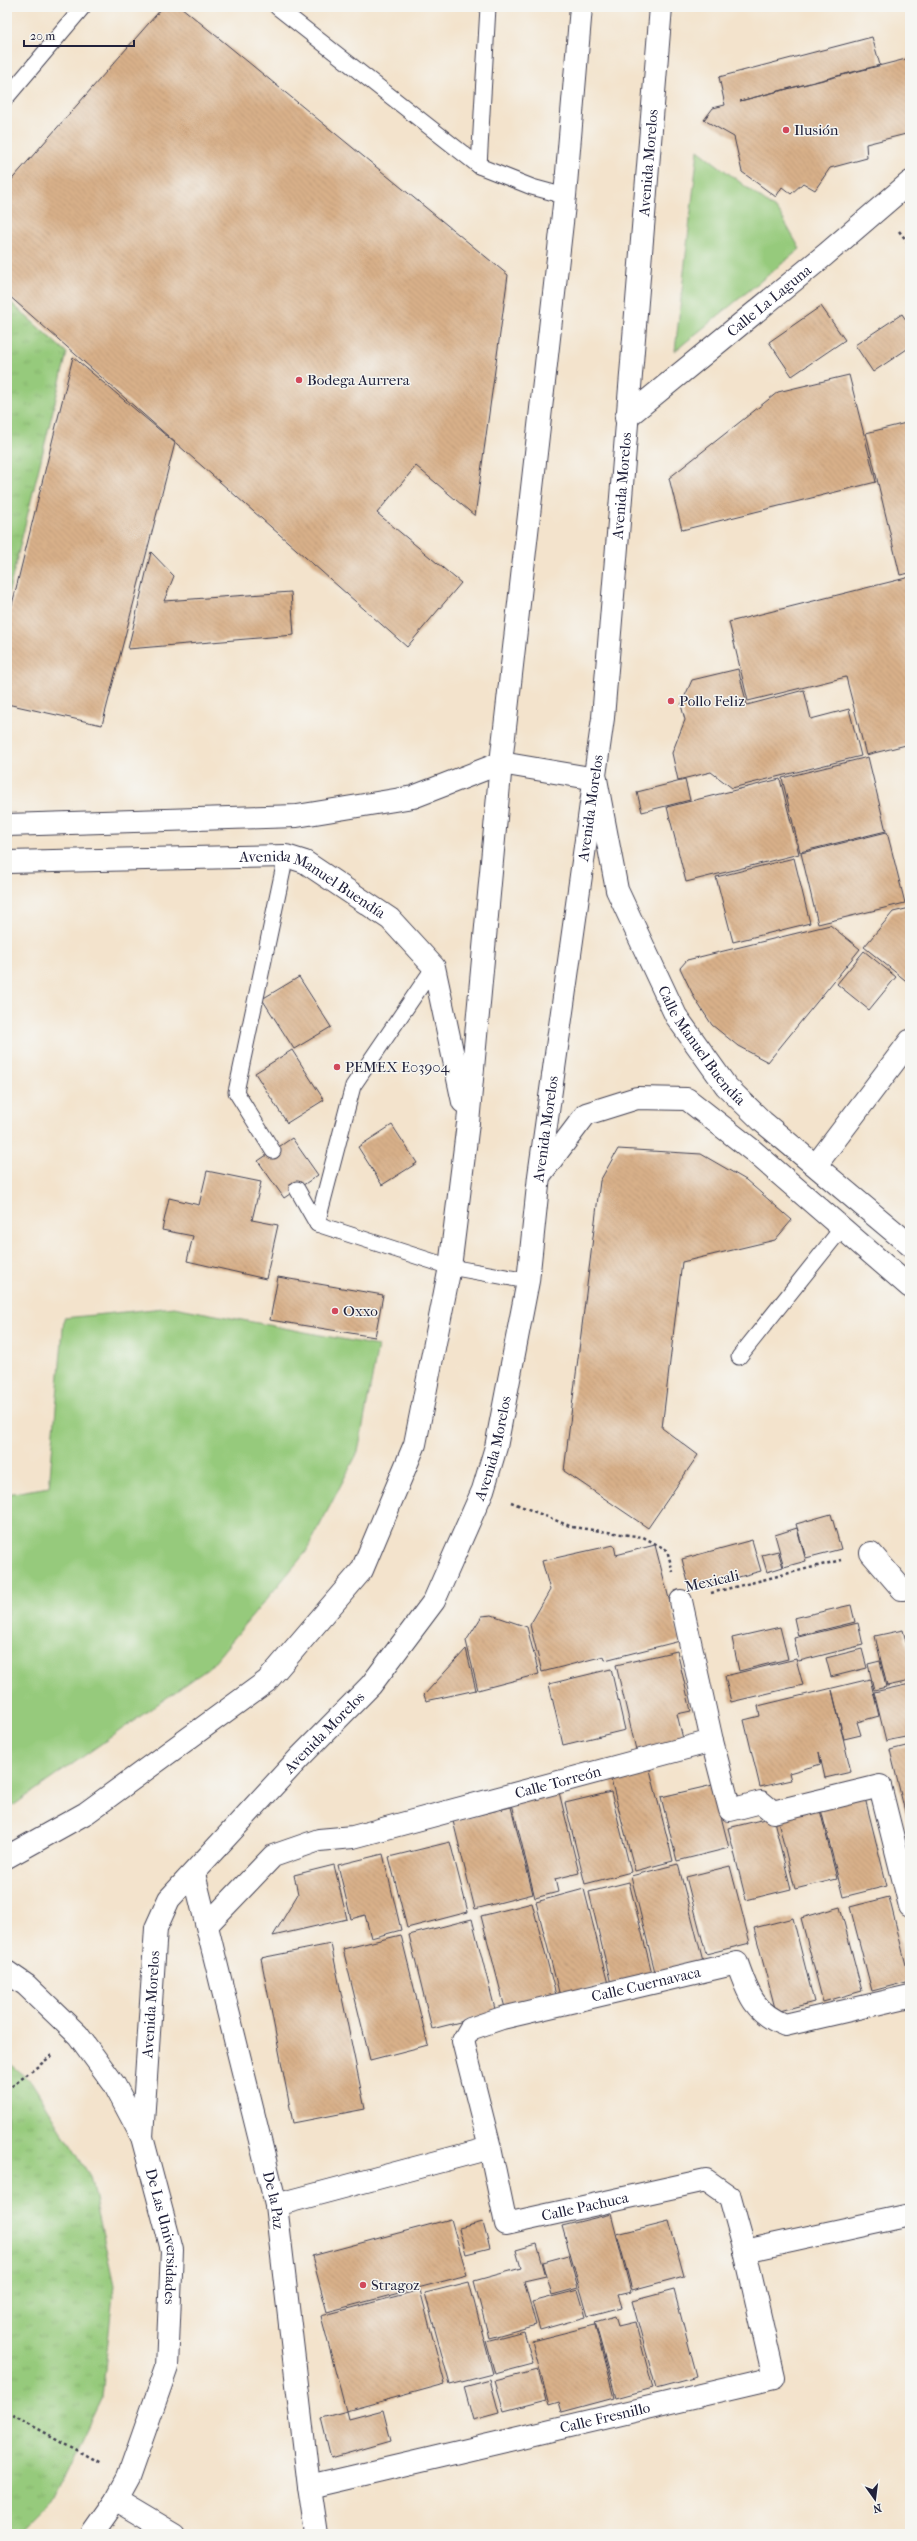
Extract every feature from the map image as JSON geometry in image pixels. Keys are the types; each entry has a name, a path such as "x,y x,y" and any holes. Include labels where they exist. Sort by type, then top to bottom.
{"street":[{"path":"7,1858 86,1813 267,1681 362,1570 415,1444 450,1267 468,1122 501,763 565,196 581,7"},
{"name":"Avenida Morelos","path":"142,2137 156,1928 169,1899 194,1874 300,1757 371,1685 434,1601 483,1490 496,1447 528,1281 539,1176 596,779 603,718 626,418 661,7"},
{"name":"Calle La Laguna","path":"626,418 825,256 910,182"},
{"path":"7,825 297,816 413,797 501,763 596,779"},
{"name":"Calle Manuel Buendía","path":"596,779 617,890 676,1016 726,1086 763,1122 910,1245"},
{"name":"Avenida Manuel Buendía","path":"7,862 286,856 305,862 390,919 434,967"},
{"path":"434,967 468,1122"},
{"path":"816,1165 910,1040"},
{"path":"539,1176 586,1114 637,1098 687,1099 752,1150 910,1286"},
{"path":"871,1553 902,1589 910,1588"},
{"path":"681,1601 712,1741 730,1810 761,1802 773,1812 880,1786 901,1836 910,1906"},
{"name":"Calle Torreón","path":"208,1924 273,1856 318,1840 353,1836 712,1741"},
{"name":"De la Paz","path":"194,1874 208,1924 276,2205 316,2534"},
{"name":"Calle Cuernavaca","path":"490,2148 463,2041 470,2029 502,2018 737,1963 749,1998 769,2018 785,2025 910,1996"},
{"name":"De Las Universidades","path":"7,1972 26,1985 78,2035 114,2084 142,2137 172,2250 167,2367 128,2478 116,2500 92,2534"},
{"path":"276,2205 490,2148"},
{"name":"Calle Pachuca","path":"490,2148 506,2224 706,2180 730,2197 745,2251"},
{"path":"745,2251 910,2215"},
{"name":"Calle Fresnillo","path":"309,2486 774,2378 745,2251"},
{"path":"116,2500 173,2534"}],"lane":[{"path":"7,97 83,7"},
{"path":"277,7 479,166 532,187 565,196"},
{"path":"479,166 488,7"},
{"path":"272,1151 236,1092 286,856"},
{"path":"317,1224 352,1086 434,967"},
{"path":"297,1189 317,1224 450,1267 528,1281"},
{"path":"739,1357 842,1228"}],"path":[{"name":"Mexicali","path":"483,1490 572,1527 643,1537 667,1550 681,1601 871,1553"},
{"path":"7,2090 78,2035"},
{"path":"7,2412 128,2478"}],"green space":[{"path":"698,150 779,212 800,249 675,351"},
{"path":"7,299 67,353 7,599"},
{"path":"174,1307 378,1346 358,1452 306,1552 209,1668 7,1810 7,1494 49,1487 64,1318"},
{"path":"7,2061 31,2081 90,2176 114,2285 102,2397 53,2499 18,2534 7,2534"}],"building":[{"name":"Bodega Aurrera","path":"163,7 181,7 508,275 475,516 416,466 377,513 461,583 407,647 7,294 7,185"},
{"path":"872,37 880,65 740,101 910,58 910,133 866,144 867,158 830,168 815,190 803,183 791,194 782,187 776,197 742,172 734,137 704,120 713,108 725,105 719,77"},
{"path":"821,306 845,340 792,376 769,342"},
{"path":"902,314 910,326 910,347 873,372 855,345"},
{"path":"73,357 175,443 102,725 7,704 7,625"},
{"path":"849,375 876,482 682,530 669,478 778,392"},
{"path":"910,422 910,573 900,575 866,433"},
{"path":"151,552 174,576 164,601 291,592 294,635 128,649"},
{"path":"910,577 910,744 866,755 846,677 748,701 729,622"},
{"path":"738,669 747,705 804,690 811,719 849,709 861,756 732,788 711,772 678,780 672,753 685,720 681,705 692,680"},
{"path":"868,757 886,831 800,852 782,778"},
{"path":"780,779 799,854 686,882 667,807"},
{"path":"685,780 690,800 642,812 637,792"},
{"path":"887,832 905,903 818,924 801,853"},
{"path":"794,858 810,923 733,942 716,877"},
{"path":"910,908 910,984 864,947 893,912"},
{"path":"830,925 860,949 768,1062 738,1046 712,1025 695,999 680,968 687,960"},
{"path":"864,951 896,977 869,1010 837,984"},
{"path":"299,977 331,1027 294,1049 262,999"},
{"path":"292,1050 324,1100 287,1123 255,1073"},
{"path":"392,1125 417,1163 382,1185 358,1147"},
{"path":"292,1138 318,1175 284,1198 258,1161"},
{"path":"618,1149 701,1154 746,1180 792,1220 775,1240 682,1262 662,1428 698,1455 648,1528 564,1471 600,1181"},
{"path":"207,1171 261,1182 252,1220 278,1225 266,1279 187,1261 193,1236 162,1230 169,1198 199,1205"},
{"path":"278,1277 383,1295 375,1337 270,1320"},
{"path":"831,1514 841,1549 806,1558 796,1524"},
{"path":"797,1528 806,1561 784,1567 775,1535"},
{"path":"752,1540 761,1571 690,1590 682,1559"},
{"path":"614,1545 616,1555 655,1545 680,1641 605,1660 604,1656 542,1672 530,1625 550,1590 542,1561"},
{"path":"778,1551 783,1567 767,1572 762,1555"},
{"path":"851,1605 855,1622 798,1636 794,1618"},
{"path":"492,1615 527,1627 539,1674 478,1690 466,1641 482,1616"},
{"path":"858,1623 863,1645 799,1661 794,1638"},
{"path":"780,1627 788,1659 739,1671 732,1638"},
{"path":"903,1630 910,1657 910,1681 887,1686 875,1636"},
{"path":"466,1649 476,1690 426,1701 424,1695"},
{"path":"862,1649 867,1668 831,1677 826,1658"},
{"path":"677,1651 691,1711 677,1714 684,1743 637,1754 616,1665"},
{"path":"796,1659 803,1685 731,1702 725,1676"},
{"path":"880,1661 886,1687 874,1690 868,1664"},
{"path":"611,1669 625,1730 563,1745 549,1684"},
{"path":"870,1679 879,1716 857,1722 861,1735 844,1739 832,1690 851,1772 825,1778 819,1752 821,1764 789,1773 791,1780 760,1787 744,1720 760,1716 758,1706"},
{"path":"910,1684 910,1736 886,1741 874,1692"},
{"path":"910,1745 910,1815 906,1816 890,1750"},
{"path":"649,1766 673,1861 635,1871 610,1776"},
{"path":"713,1785 729,1848 677,1861 661,1797"},
{"path":"559,1792 579,1873 555,1879 558,1892 535,1898 512,1804"},
{"path":"611,1792 631,1872 585,1884 565,1803"},
{"path":"864,1794 887,1886 843,1897 820,1806"},
{"path":"819,1806 837,1879 795,1889 777,1817"},
{"path":"511,1807 533,1894 475,1909 453,1821"},
{"path":"773,1817 791,1889 746,1900 728,1828"},
{"path":"450,1842 468,1912 407,1928 389,1857"},
{"path":"383,1854 401,1930 371,1938 365,1915 351,1919 338,1865"},
{"path":"678,1864 703,1961 655,1972 631,1876"},
{"path":"334,1865 347,1919 273,1936 298,1894 294,1875"},
{"path":"730,1866 750,1943 706,1954 686,1877"},
{"path":"629,1882 652,1973 611,1984 589,1892"},
{"path":"584,1889 608,1984 560,1996 536,1902"},
{"path":"889,1897 910,1981 872,1991 850,1907"},
{"path":"532,1903 556,1995 505,2008 481,1916"},
{"path":"840,1907 862,1991 823,2002 801,1918"},
{"path":"793,1918 814,2002 776,2012 754,1928"},
{"path":"472,1919 496,2013 432,2029 409,1935"},
{"path":"401,1935 428,2045 370,2060 343,1949"},
{"path":"331,1944 365,2109 293,2123 261,1958"},
{"path":"611,2214 631,2292 618,2295 622,2307 588,2316 562,2226"},
{"path":"451,2219 467,2275 327,2312 312,2256"},
{"path":"669,2221 684,2276 632,2290 617,2234"},
{"path":"483,2222 490,2248 466,2254 459,2228"},
{"path":"537,2244 546,2276 524,2281 536,2325 489,2338 474,2281 521,2268 516,2250"},
{"path":"569,2255 578,2288 552,2295 543,2262"},
{"path":"469,2282 493,2374 450,2385 425,2293"},
{"path":"420,2290 445,2384 346,2411 321,2316"},
{"path":"578,2290 586,2317 540,2330 532,2302"},
{"path":"674,2290 697,2377 656,2388 632,2301"},
{"path":"615,2316 618,2326 635,2322 653,2388 616,2398 595,2322"},
{"path":"595,2325 614,2398 562,2412 559,2402 549,2405 532,2341"},
{"path":"524,2331 533,2364 495,2374 486,2341"},
{"path":"538,2370 546,2400 504,2411 495,2381"},
{"path":"490,2380 499,2413 473,2420 464,2387"},
{"path":"383,2410 391,2441 331,2458 321,2418 347,2411 349,2419"}],"place":[{"name":"Ilusión","path":"786,130"},
{"name":"Bodega Aurrera","path":"299,380"},
{"name":"Pollo Feliz","path":"671,701"},
{"name":"PEMEX E03904","path":"337,1067"},
{"name":"Oxxo","path":"335,1311"},
{"name":"Stragoz","path":"363,2285"}]}
